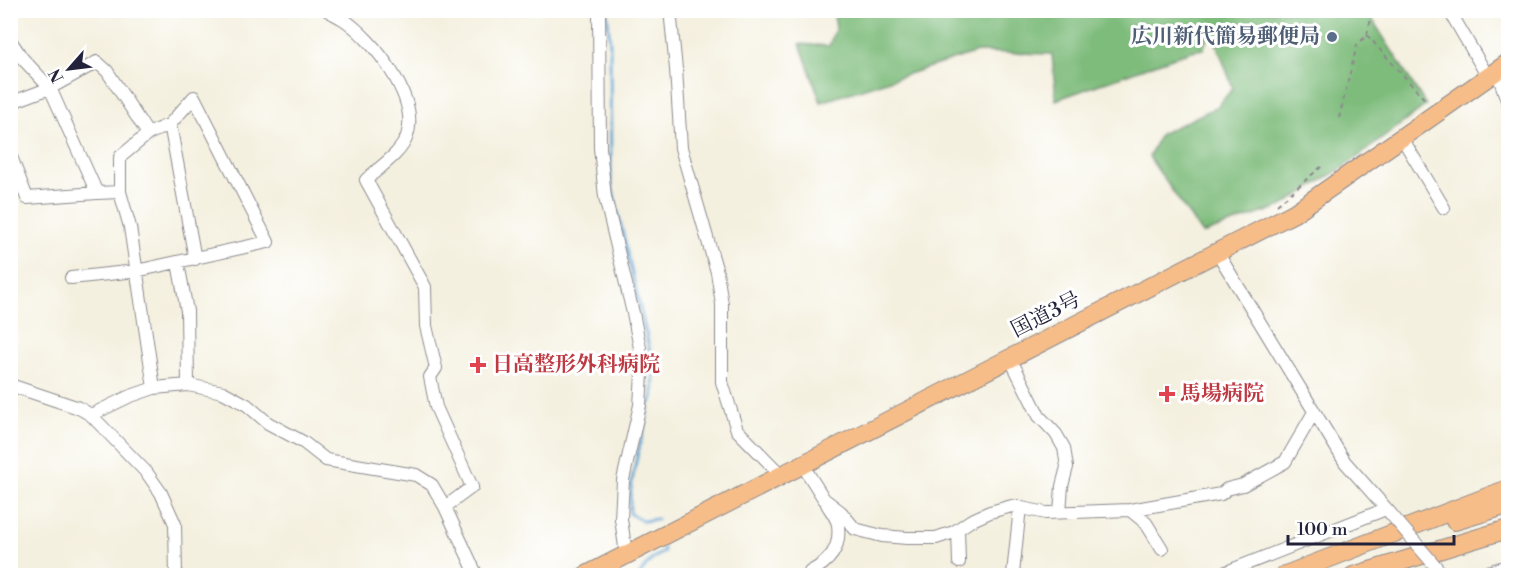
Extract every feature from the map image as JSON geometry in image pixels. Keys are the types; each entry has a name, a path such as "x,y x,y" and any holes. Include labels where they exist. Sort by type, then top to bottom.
{"highway":[{"name":"国道3号","path":"585,576 1294,213 1498,70"},
{"path":"1284,576 1509,489"},
{"path":"1284,576 1509,505"},
{"path":"1353,576 1509,529"}],"street":[{"path":"327,10 344,20 367,39 396,78 410,110 407,136 397,152 366,180 425,287 426,326 436,368 430,377 436,407 472,487 445,507"},
{"path":"599,10 600,148 605,197 633,313 640,348 642,374 640,405 623,480 621,519 626,554"},
{"path":"670,10 681,148 717,273 722,303 722,382 737,430 781,475"},
{"path":"1449,10 1498,70 1509,103"},
{"path":"10,40 22,58 50,88 97,193"},
{"path":"10,103 50,88 97,62 107,71 148,134"},
{"path":"71,279 136,271 268,242 194,97 170,124 148,134 120,157 120,192 130,227 136,271 154,388"},
{"path":"170,124 195,259"},
{"path":"1402,138 1444,208"},
{"path":"10,154 27,198 120,192"},
{"path":"1217,252 1345,462 1443,575"},
{"path":"178,263 187,311 188,385"},
{"path":"1010,358 1039,416 1056,434 1065,448 1067,467 1062,486 1060,512"},
{"path":"10,385 79,408 91,415 147,473 161,493 175,525 176,576"},
{"path":"91,415 128,397 154,388 188,385 223,392 247,405 268,423 303,442 326,460 416,475 432,485 445,507 477,576"},
{"path":"823,497 841,512 855,529 882,536 936,538 957,530 990,512 1012,506 1046,513 1130,510 1221,494 1227,489 1252,481 1285,462 1314,412"},
{"path":"802,464 838,524 837,545 826,563 810,572"},
{"path":"1013,574 1020,507"},
{"path":"1130,510 1146,523 1162,549"},
{"path":"1216,576 1388,511"},
{"path":"957,530 959,562"},
{"path":"1475,576 1509,566"}],"path":[{"path":"1339,118 1358,45 1367,35 1373,10"},
{"path":"1367,35 1431,107"},
{"path":"1272,210 1322,166"}],"green space":[{"path":"833,11 1367,11 1426,105 1350,163 1282,206 1202,234 1149,157 1160,134 1217,107 1233,88 1214,37 1207,39 1203,49 1191,51 1056,100 1052,54 977,52 821,102 800,44 829,46 836,27"}],"waterway":[{"path":"607,10 610,44 611,182 654,369 653,397 648,406 633,473 630,514 643,521 657,519"},
{"path":"639,576 656,556 664,552 663,548"}],"place":[{"name":"広川新代簡易郵便局","path":"1332,37"},
{"name":"日高整形外科病院","path":"478,365"},
{"name":"馬場病院","path":"1167,394"}]}
